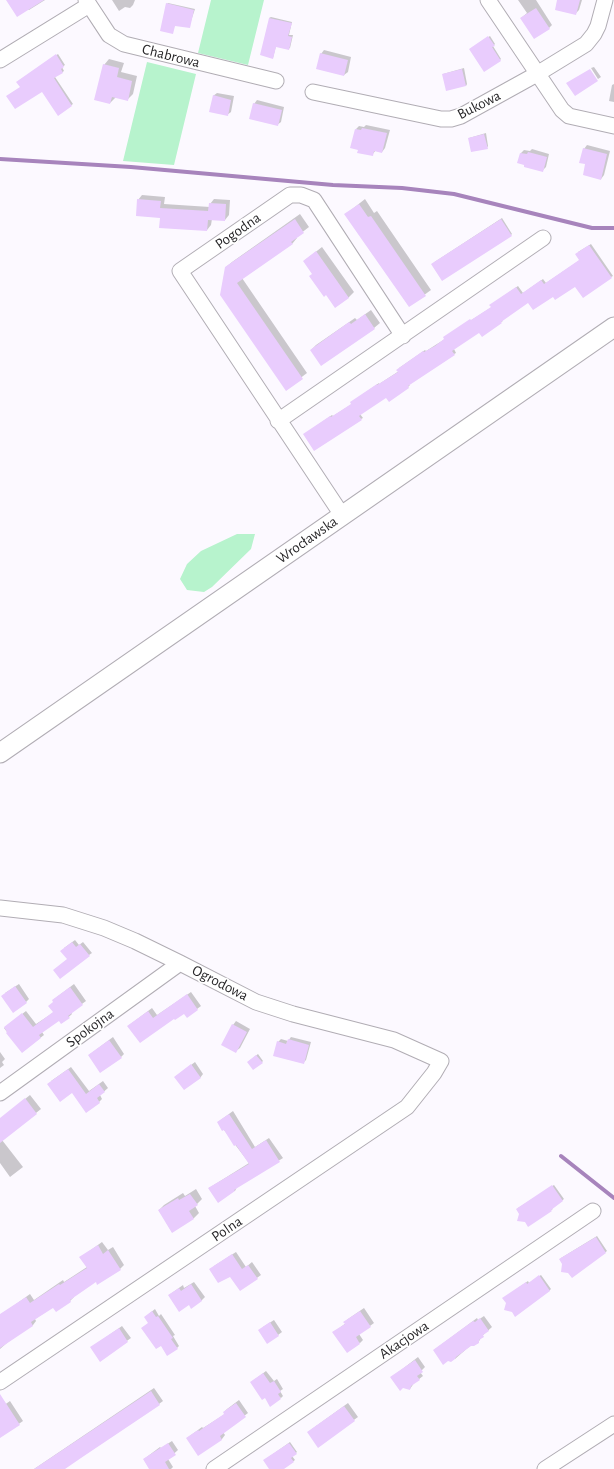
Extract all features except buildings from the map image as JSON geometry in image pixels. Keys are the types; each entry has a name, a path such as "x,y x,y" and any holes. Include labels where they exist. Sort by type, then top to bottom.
{"street":[{"path":"488,0 562,110 568,116 614,126"},
{"name":"Bukowa","path":"313,92 441,120 452,119 461,116 538,74 586,44 598,26 605,0"},
{"path":"0,60 87,3"},
{"name":"Chabrowa","path":"87,3 109,35 124,44 276,81"},
{"name":"Pogodna","path":"342,515 278,421 180,271 290,195 301,195 314,200 403,336"},
{"path":"278,421 403,336 542,238"},
{"name":"Wrocławska","path":"0,753 614,327"},
{"name":"Ogrodowa","path":"0,908 63,915 104,928 180,962 256,1002 293,1014 394,1040 441,1061"},
{"name":"Spokojna","path":"0,1093 180,962"},
{"name":"Polna","path":"0,1382 407,1107 434,1073 441,1061"},
{"name":"Akacjowa","path":"214,1469 593,1211"},
{"path":"545,1469 614,1424"}],"green space":[{"path":"211,0 264,0 248,65 198,53"},
{"path":"147,62 196,74 174,165 123,161"},
{"path":"237,534 255,534 251,549 212,587 204,592 187,590 180,579 187,564 201,551"}],"waterway":[{"path":"0,159 131,167 333,185 402,188 454,194 592,228 614,228"},
{"path":"561,1156 614,1198"}]}
